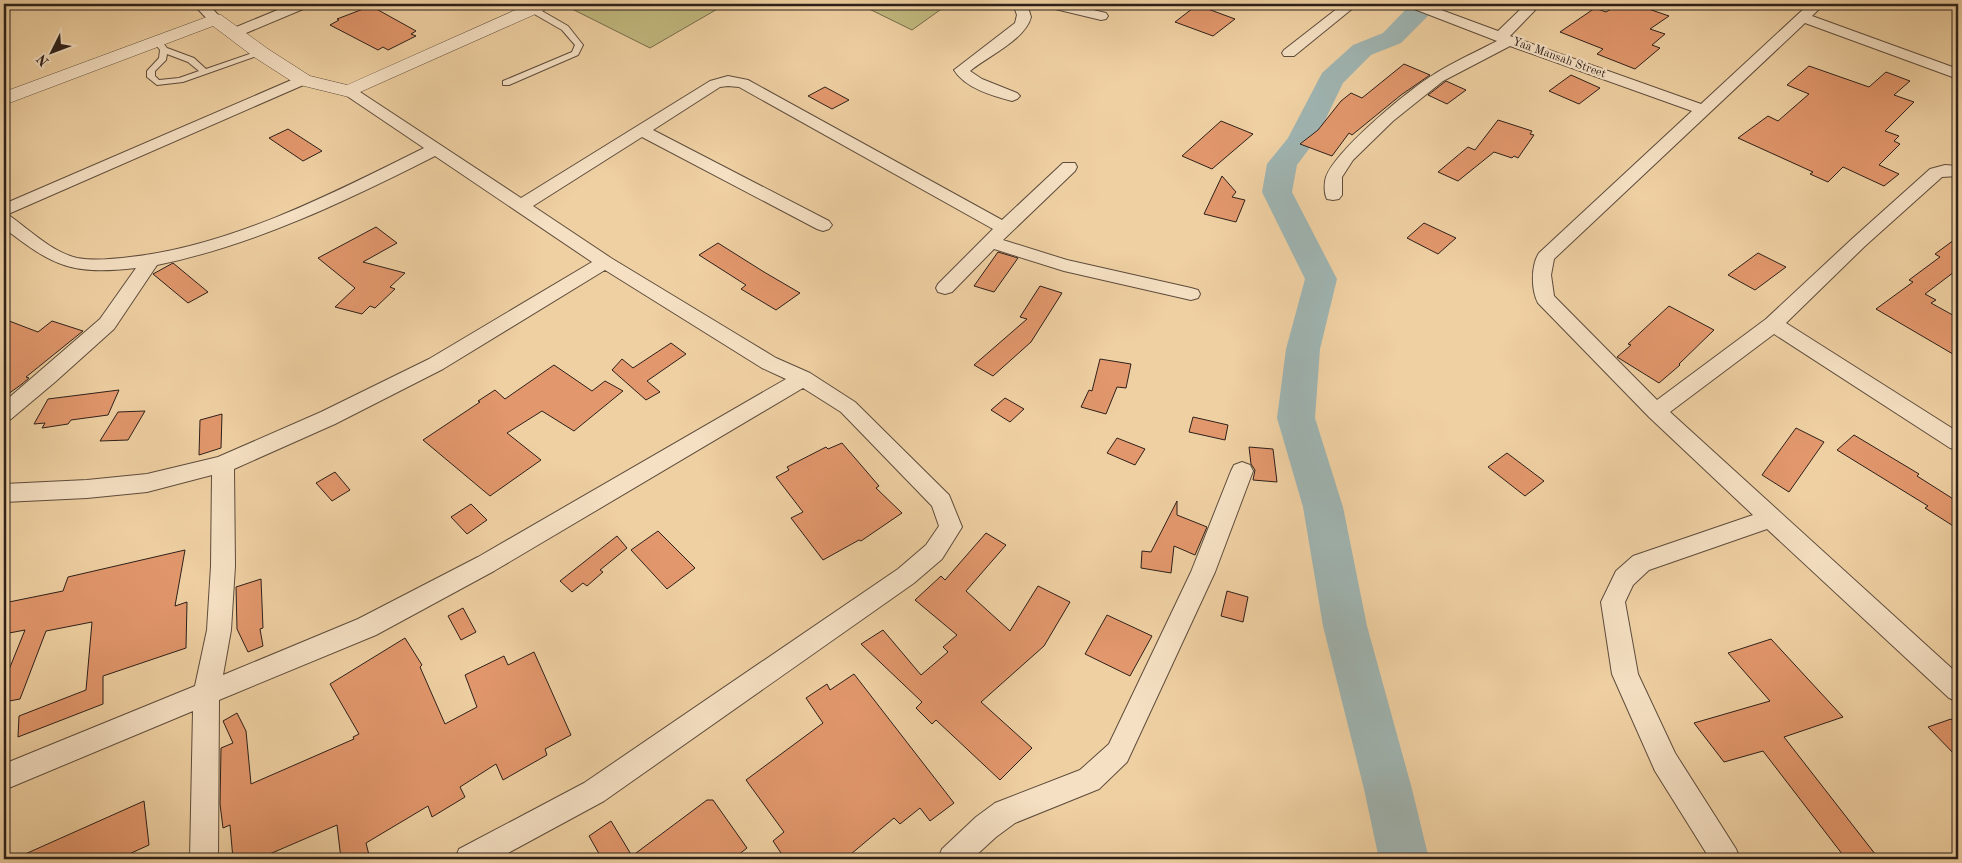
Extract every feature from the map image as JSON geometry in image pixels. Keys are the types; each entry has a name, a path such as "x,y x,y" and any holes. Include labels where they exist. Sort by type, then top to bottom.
{"street":[{"path":"200,4 234,34 303,80 349,92 437,148 605,262 769,363 803,378 848,407 941,501 951,527 934,552 898,582 594,792 469,859"},
{"path":"234,34 304,4"},
{"path":"1012,96 970,79 963,74 962,70 1009,35 1023,22 1024,14 1020,4"},
{"path":"1052,4 1101,16"},
{"path":"1289,53 1351,4"},
{"name":"Yaa Mansah Street","path":"1414,4 1704,110"},
{"path":"1333,195 1334,177 1347,157 1388,118 1438,78 1505,38 1534,4"},
{"path":"1817,4 1545,257 1542,275 1545,298 1656,412 1958,690"},
{"path":"349,92 537,6"},
{"path":"1801,17 1958,74"},
{"path":"4,99 160,45 215,19"},
{"path":"4,210 303,80"},
{"path":"521,206 715,84 728,81 743,83 1004,228"},
{"path":"641,130 823,225"},
{"path":"4,220 51,254 72,263 94,267 150,261 194,251 294,216 352,192 437,148"},
{"path":"945,288 1004,228 1069,167"},
{"path":"1656,412 1773,324 1859,242 1936,173 1945,170 1958,172"},
{"path":"991,242 1064,265 1191,294"},
{"path":"4,413 48,378 107,324 150,261"},
{"path":"4,493 87,489 147,483 223,464 328,418 436,364 605,262"},
{"path":"1773,324 1958,442"},
{"path":"4,777 376,623 486,564 803,378"},
{"path":"204,859 206,694 219,630 223,566 223,464"},
{"path":"952,859 1004,812 1089,780 1118,753 1203,572 1242,471"},
{"path":"1726,859 1665,762 1625,674 1613,602 1624,578 1641,563 1771,518"}],"lane":[{"path":"506,83 574,53 579,45 576,37 537,6"},
{"path":"160,45 191,60 206,72"},
{"path":"160,45 164,58 151,71 152,80 164,83 206,72 261,53"}],"shaded area":[{"path":"726,4 650,48 564,5"},
{"path":"859,4 944,4 947,5 912,30"}],"building":[{"path":"1619,4 1634,4 1669,16 1650,29 1665,34 1652,45 1660,48 1635,69 1597,54 1603,49 1560,32 1595,8 1606,12"},
{"path":"1197,5 1235,19 1213,36 1175,22"},
{"path":"371,6 416,31 411,34 416,36 388,50 383,47 378,50 330,25 339,20 337,19"},
{"path":"1404,64 1430,75 1401,95 1352,135 1349,133 1332,156 1300,144 1318,130 1341,101 1351,93 1362,98"},
{"path":"1809,66 1869,87 1886,72 1910,81 1894,95 1914,102 1885,131 1899,136 1894,141 1900,144 1879,165 1899,174 1884,186 1843,167 1828,182 1810,174 1813,172 1738,138 1768,116 1778,121 1809,94 1787,85"},
{"path":"1571,75 1600,88 1579,104 1549,91"},
{"path":"1446,81 1466,90 1447,104 1428,95"},
{"path":"825,87 849,100 832,109 808,96"},
{"path":"1498,120 1532,131 1530,134 1534,135 1518,158 1494,152 1458,181 1438,172 1468,147 1475,150"},
{"path":"1221,121 1253,134 1212,169 1182,156"},
{"path":"288,129 322,151 303,161 269,138"},
{"path":"1222,176 1236,192 1232,197 1245,200 1236,222 1204,214"},
{"path":"1424,223 1456,238 1438,254 1407,238"},
{"path":"376,227 397,243 363,262 405,273 390,287 395,289 375,308 370,306 362,314 335,307 355,288 318,258"},
{"path":"1958,237 1958,269 1925,294 1936,300 1931,303 1958,318 1958,357 1876,309 1913,282 1909,280 1940,257 1935,254"},
{"path":"718,243 800,293 776,310 741,289 746,285 699,255"},
{"path":"998,252 1018,258 994,292 974,286"},
{"path":"1758,253 1786,267 1755,290 1728,275"},
{"path":"173,263 208,292 188,303 153,274"},
{"path":"1040,286 1062,293 1031,342 993,376 974,365 1027,319 1020,317"},
{"path":"1669,306 1714,330 1680,365 1659,383 1617,357 1631,345 1628,344"},
{"path":"4,319 38,332 52,321 83,331 26,377 29,378 22,384 4,397"},
{"path":"671,343 686,354 647,381 660,392 646,400 612,370 622,359 633,368"},
{"path":"1100,359 1131,364 1126,388 1117,387 1106,414 1081,407 1089,390 1092,391"},
{"path":"554,365 592,391 605,381 623,391 574,431 542,411 507,433 541,460 490,496 423,440 495,390 505,399"},
{"path":"119,390 108,415 71,420 68,424 42,428 45,423 34,424 48,399"},
{"path":"1005,398 1024,409 1010,422 991,410"},
{"path":"145,411 128,440 100,441 118,412"},
{"path":"222,414 221,448 199,455 200,420"},
{"path":"1193,417 1228,425 1225,440 1189,432"},
{"path":"1796,428 1824,442 1789,492 1762,475"},
{"path":"1854,435 1919,474 1917,476 1958,502 1958,529 1925,508 1928,506 1837,450"},
{"path":"1117,438 1145,449 1135,465 1107,453"},
{"path":"842,443 879,486 876,488 902,513 861,541 859,540 823,560 791,518 803,512 776,477 789,470 787,467 826,447 828,449"},
{"path":"1249,447 1273,449 1277,482 1253,480 1255,470 1251,464"},
{"path":"1507,453 1544,481 1525,496 1488,467"},
{"path":"335,472 350,490 332,501 316,483"},
{"path":"1177,501 1177,515 1207,527 1195,555 1174,546 1171,573 1141,568 1142,551 1151,552"},
{"path":"471,504 487,520 467,534 451,517"},
{"path":"658,531 695,568 667,589 631,550"},
{"path":"986,533 1006,545 966,591 1010,631 1038,586 1070,602 1044,646 981,702 1032,748 1000,780 936,720 932,724 916,708 922,702 861,644 883,630 921,675 948,652 943,647 957,635 915,600 941,576 945,580"},
{"path":"617,536 627,548 600,570 603,572 587,586 583,583 572,592 560,581"},
{"path":"185,550 175,606 187,602 186,648 103,676 103,704 18,737 19,716 86,690 92,622 46,631 20,699 4,702 4,682 25,630 4,634 4,603 63,591 68,577"},
{"path":"261,579 263,628 260,629 263,646 248,652 237,629 236,587"},
{"path":"1227,591 1248,597 1243,622 1221,616"},
{"path":"463,608 476,632 461,640 448,616"},
{"path":"1107,615 1152,636 1130,676 1085,654"},
{"path":"405,638 422,665 420,667 445,724 477,707 465,675 504,656 508,665 534,652 571,735 545,749 547,755 503,780 496,764 460,787 465,797 432,817 428,806 366,843 370,859 341,859 337,825 258,859 233,859 230,825 223,828 220,804 221,748 233,743 223,721 237,713 246,731 251,784 354,739 353,737 359,734 330,684"},
{"path":"1771,639 1843,717 1784,737 1879,859 1846,859 1763,751 1724,762 1694,723 1770,701 1728,653"},
{"path":"854,674 954,803 930,821 920,808 900,824 894,818 845,859 785,859 773,841 784,832 746,780 823,723 806,698 827,684 830,690"},
{"path":"1951,719 1958,726 1958,758 1928,727"},
{"path":"707,800 713,800 747,848 733,859 602,859 589,836 611,821 632,856"},
{"path":"144,801 149,845 118,859 14,859"}],"waterway":[{"path":"1404,859 1388,789 1345,626 1323,507 1296,418 1303,349 1321,279 1277,192 1282,164 1301,141 1331,79 1362,50 1392,38 1419,11 1423,4"}]}
